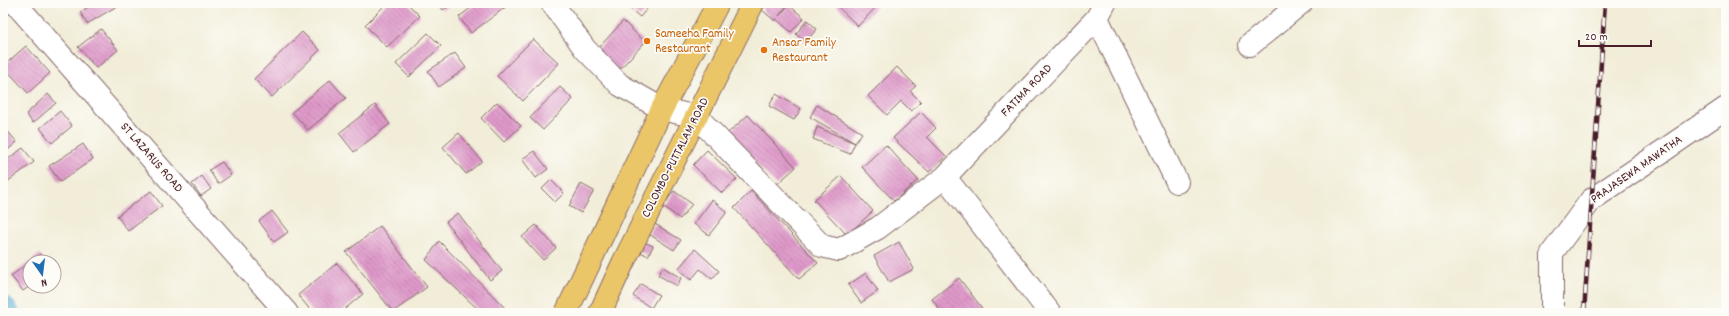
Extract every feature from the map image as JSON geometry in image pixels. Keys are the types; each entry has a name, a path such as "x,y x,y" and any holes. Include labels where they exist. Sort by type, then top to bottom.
{"highway":[{"path":"566,313 662,109 718,3"},
{"name":"COLOMBO-PUTTALAM ROAD","path":"600,313 623,263 753,3"}],"street":[{"name":"ST LAZARUS ROAD","path":"15,3 287,313"},
{"path":"552,3 584,49 620,85 662,109 697,117"},
{"path":"1250,45 1300,3"},
{"path":"1101,11 1177,182"},
{"name":"FATIMA ROAD","path":"697,117 822,246 839,250 878,228 945,177 1101,11"},
{"name":"PRAJASEWA MAWATHA","path":"1552,313 1552,252 1591,200 1726,108"},
{"path":"945,177 1050,313"}],"building":[{"path":"95,3 122,3 87,24 80,12"},
{"path":"387,3 407,3 420,16 387,47 365,25"},
{"path":"438,3 453,3 443,10"},
{"path":"477,3 511,3 471,33 459,17"},
{"path":"623,3 652,3 640,17"},
{"path":"768,3 785,3 787,5 779,16 789,5 804,18 791,32 776,19 775,21 762,10"},
{"path":"834,3 880,3 858,26"},
{"path":"807,20 817,29 805,42 796,34"},
{"path":"623,21 645,42 616,73 594,53"},
{"path":"101,29 118,50 96,68 78,47"},
{"path":"302,32 320,50 272,97 254,79"},
{"path":"428,33 441,46 409,77 396,64"},
{"path":"533,39 559,63 523,101 497,76"},
{"path":"26,46 50,73 28,93 3,66"},
{"path":"455,53 466,68 439,87 428,71"},
{"path":"897,67 916,86 910,91 921,102 911,111 901,101 887,115 868,96"},
{"path":"330,80 346,98 308,130 292,112"},
{"path":"560,87 573,99 543,130 530,118"},
{"path":"48,94 56,103 33,123 26,114"},
{"path":"776,94 801,109 794,120 769,106"},
{"path":"497,102 521,126 504,142 481,118"},
{"path":"375,105 390,124 354,152 339,133"},
{"path":"817,105 862,133 855,143 810,117"},
{"path":"60,111 72,126 52,143 40,128"},
{"path":"921,112 936,128 927,137 946,156 929,172 893,138"},
{"path":"748,115 796,167 776,185 728,133"},
{"path":"3,126 17,142 3,154"},
{"path":"817,127 855,143 850,154 813,139"},
{"path":"459,133 482,161 466,174 443,147"},
{"path":"83,144 93,159 60,182 49,166"},
{"path":"886,145 918,180 894,201 862,167"},
{"path":"23,148 34,162 7,182 3,176 3,163"},
{"path":"707,150 737,179 722,193 693,165"},
{"path":"534,151 548,169 536,178 522,159"},
{"path":"222,162 231,175 218,184 209,170"},
{"path":"202,176 211,189 201,196 192,184"},
{"path":"841,176 873,211 847,235 814,200"},
{"path":"551,180 564,193 555,202 542,189"},
{"path":"581,184 594,191 581,213 569,206"},
{"path":"151,191 162,206 128,231 117,216"},
{"path":"674,191 692,204 680,219 663,206"},
{"path":"751,191 818,263 799,279 734,208"},
{"path":"712,200 727,212 709,235 694,224"},
{"path":"272,211 288,232 274,242 259,221"},
{"path":"458,213 502,271 490,280 446,222"},
{"path":"655,224 681,240 674,250 649,234"},
{"path":"536,225 556,248 543,260 522,237"},
{"path":"380,226 427,287 393,312 346,252"},
{"path":"439,241 510,313 482,313 426,260"},
{"path":"642,241 653,246 648,256 637,250"},
{"path":"899,242 914,269 889,282 874,256"},
{"path":"695,249 719,271 712,279 700,269 691,280 678,269"},
{"path":"337,263 363,294 340,313 313,313 298,295"},
{"path":"663,267 681,278 677,286 658,275"},
{"path":"22,268 22,290 11,276"},
{"path":"866,273 878,291 861,303 848,285"},
{"path":"959,278 984,311 981,313 942,313 932,299"},
{"path":"641,284 659,295 651,308 633,296"},
{"path":"651,308 656,313 645,313"}],"waterway":[{"path":"3,308 7,313"}],"railway":[{"path":"1584,313 1605,3"}],"place":[{"name":"Sameeha Family Restaurant","path":"647,41"},
{"name":"Ansar Family Restaurant","path":"764,50"}]}
